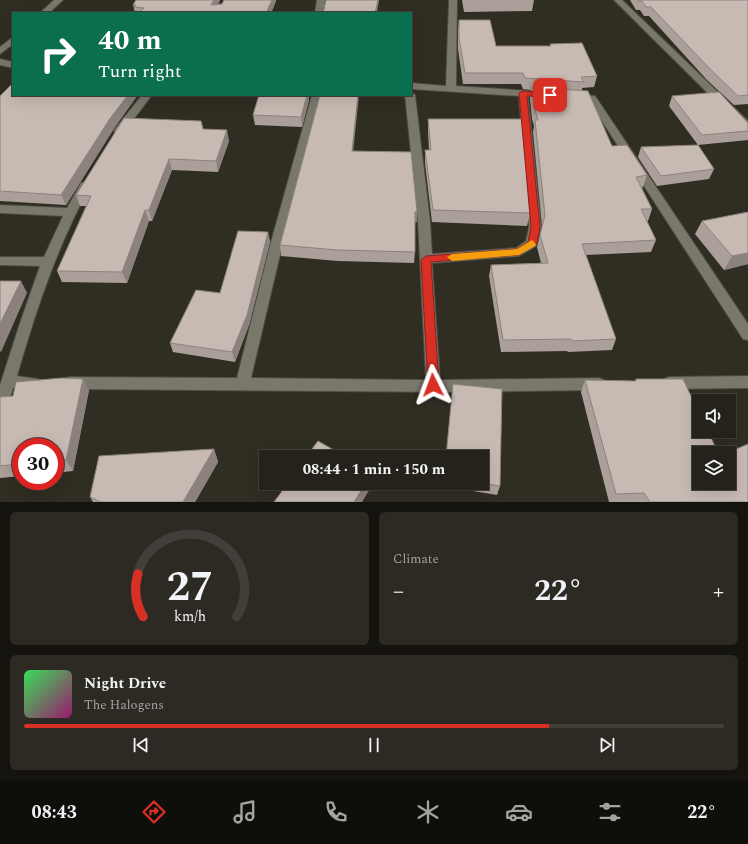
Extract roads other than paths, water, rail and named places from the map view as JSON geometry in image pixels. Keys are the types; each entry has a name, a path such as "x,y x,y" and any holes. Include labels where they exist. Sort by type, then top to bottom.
{"street":[{"path":"45,12 59,0"},
{"path":"319,12 321,0"},
{"path":"451,89 453,0"},
{"path":"618,0 748,126"},
{"path":"0,51 12,41"},
{"path":"0,62 12,65"},
{"path":"412,86 553,95"},
{"path":"426,260 519,252 532,243 535,227 523,93"},
{"path":"111,144 119,131 146,96"},
{"path":"243,384 277,242 317,96"},
{"path":"410,96 424,221 433,385"},
{"path":"569,96 592,98 748,335"},
{"path":"0,408 33,301 69,212 90,178"},
{"path":"0,208 69,212"},
{"path":"0,261 49,262"},
{"path":"8,382 433,385 615,384"},
{"path":"654,384 748,382"}]}
